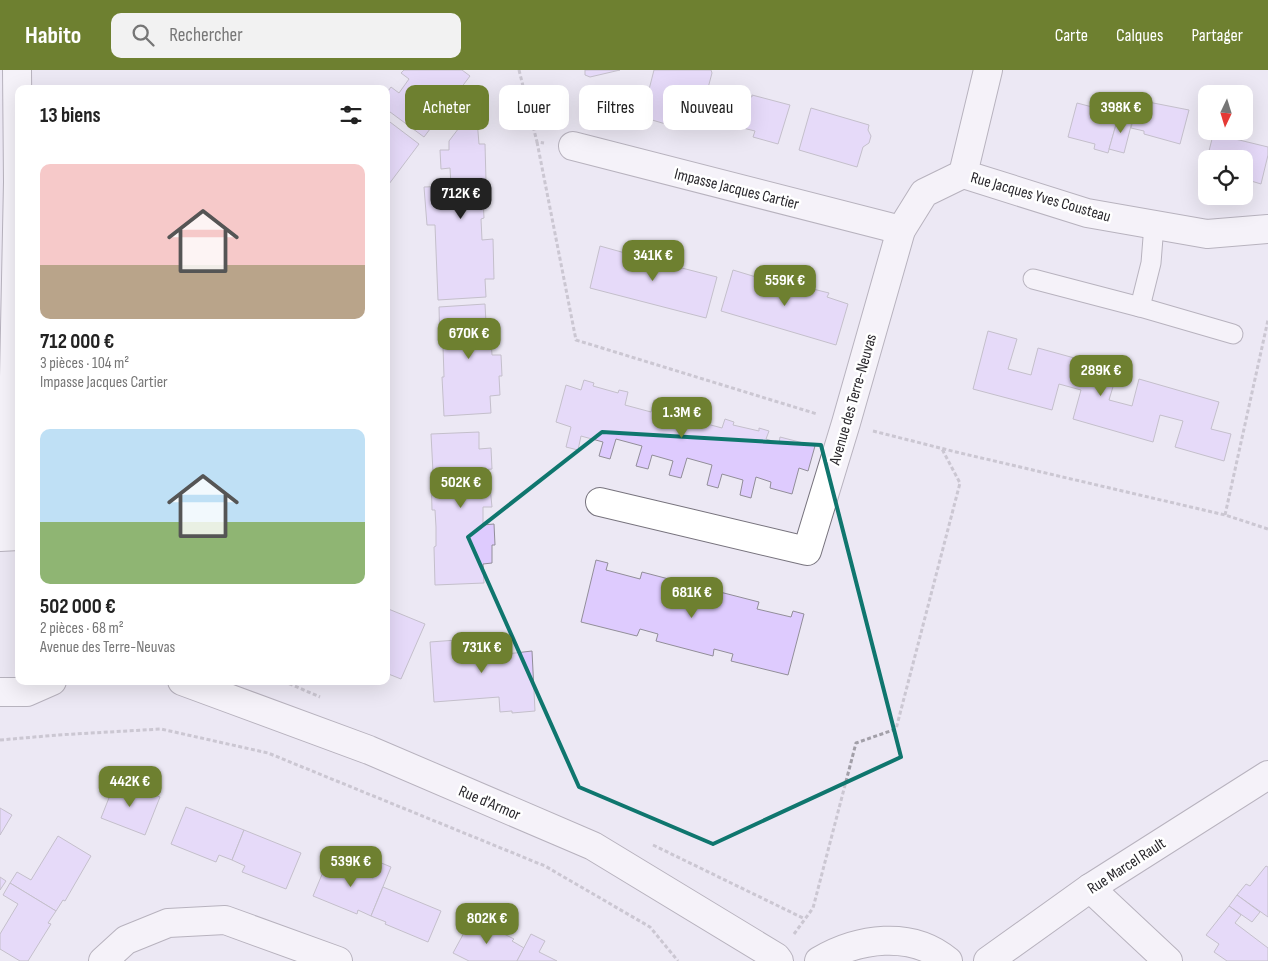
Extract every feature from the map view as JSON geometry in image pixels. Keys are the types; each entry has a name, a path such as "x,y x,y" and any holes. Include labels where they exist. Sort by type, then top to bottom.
{"street":[{"path":"17,70 17,85"},
{"path":"963,174 988,70"},
{"name":"Impasse Jacques Cartier","path":"573,146 900,230"},
{"name":"Rue Jacques Yves Cousteau","path":"963,174 1087,213 1207,234 1268,229"},
{"name":"Avenue des Terre-Neuvas","path":"600,502 806,551 846,423 900,230 924,193 963,174"},
{"path":"11,536 15,368"},
{"path":"0,692 27,692 43,685"},
{"name":"Rue d'Armor","path":"193,685 369,750 593,846 778,959"},
{"name":"Rue Marcel Rault","path":"988,961 1090,888 1268,775"},
{"path":"1090,888 1168,961"},
{"path":"103,961 126,940 168,923 225,920 338,961"},
{"path":"819,961 849,946 880,940 912,943 942,956 948,961"}],"lane":[{"path":"1140,307 1151,263 1154,225"},
{"path":"1033,279 1233,334"}],"path":[{"path":"519,70 537,142 576,340 846,423 942,449 1224,515 1268,529"},
{"path":"537,142 573,146"},
{"path":"1224,515 1268,320"},
{"path":"778,959 813,908 856,743 896,729 960,483 942,449"},
{"path":"0,740 161,729 268,753 545,866 650,928 678,961"}],"highlighted area":[{"path":"602,432 821,445 901,757 713,844 579,787 468,537"}],"building":[{"path":"404,70 462,70 470,76 463,85 405,85 405,123 390,112 390,88 391,87 399,93 409,79 401,73"},
{"path":"585,70 620,70 590,77 585,75"},
{"path":"654,70 711,70 712,73 709,85 663,85 663,123 653,120 653,85 650,85"},
{"path":"752,95 790,105 778,144 753,137 755,131 751,130"},
{"path":"1138,100 1189,110 1180,144 1144,134 1144,131 1131,128"},
{"path":"1077,103 1119,114 1108,153 1094,149 1095,144 1068,137"},
{"path":"811,108 869,125 868,130 871,136 869,143 863,147 857,167 799,150"},
{"path":"1119,114 1133,118 1124,153 1109,149"},
{"path":"390,122 419,144 390,183"},
{"path":"414,130 429,130 424,137"},
{"path":"457,130 478,130 479,144 485,144 486,181 472,182 473,199 483,198 482,240 493,239 494,279 485,279 486,297 438,300 435,225 427,225 424,187 451,186 450,168 441,169 440,150 449,150 449,141"},
{"path":"1212,140 1239,140 1268,147 1261,184 1253,182 1253,150 1209,150"},
{"path":"600,246 643,258 644,254 676,262 674,266 717,277 706,318 590,288"},
{"path":"733,270 756,277 757,274 788,283 787,286 812,293 813,289 829,293 827,297 848,304 836,345 721,311"},
{"path":"485,304 486,323 497,322 498,339 491,339 492,355 501,355 502,376 499,376 500,395 490,396 491,413 444,416 443,346 440,346 439,307"},
{"path":"988,331 1017,339 1008,369 1031,375 1038,348 1118,370 1109,400 1132,406 1139,379 1219,402 1211,429 1231,434 1224,461 1175,447 1183,421 1160,415 1153,442 1073,419 1081,390 1059,384 1052,410 973,389"},
{"path":"584,380 594,383 593,386 618,393 619,390 628,392 625,405 651,412 654,400 664,402 663,405 688,412 689,409 699,412 696,421 722,428 725,419 734,422 733,425 759,431 759,428 769,431 766,439 779,443 780,437 815,446 808,471 799,468 792,494 770,488 771,482 756,477 751,498 740,495 743,480 722,474 718,488 707,485 712,465 687,458 681,478 669,475 673,461 652,455 648,469 636,466 642,446 616,439 610,459 599,456 603,442 581,436 578,450 566,447 571,427 556,422 566,385 581,390"},
{"path":"479,432 479,449 491,448 492,469 481,470 481,487 490,487 492,507 483,507 483,525 494,524 495,545 492,545 492,563 483,564 484,583 435,585 434,547 436,546 436,527 435,510 432,510 431,434"},
{"path":"596,560 608,563 606,570 640,579 642,572 684,583 682,589 715,598 716,591 759,602 757,609 791,617 793,611 804,614 788,675 731,661 733,654 714,649 713,656 656,641 658,634 640,629 637,636 581,622"},
{"path":"390,610 425,624 401,679 390,675"},
{"path":"497,637 498,655 532,651 535,711 500,712 499,697 434,702 430,642"},
{"path":"116,780 160,797 145,835 101,818"},
{"path":"186,807 244,830 232,860 219,855 216,862 171,844"},
{"path":"0,808 12,815 0,835"},
{"path":"244,830 301,853 286,889 242,872 245,866 232,860"},
{"path":"58,836 91,856 65,901 63,900 56,911 10,883 17,872 31,880"},
{"path":"338,849 361,858 356,871 330,860 333,851"},
{"path":"328,860 373,878 379,862 391,867 371,916 358,910 357,914 313,896"},
{"path":"1266,866 1268,867 1268,917 1237,895 1246,884 1250,886"},
{"path":"0,877 6,881 0,890"},
{"path":"10,883 56,911 48,923 51,924 28,961 20,961 0,949 0,934 18,904 3,895"},
{"path":"383,887 441,911 428,942 371,916"},
{"path":"1237,895 1260,912 1252,922 1229,906"},
{"path":"1229,906 1241,915 1235,923 1268,948 1268,961 1227,961 1214,952 1219,944 1206,935"},
{"path":"472,918 514,939 512,941 524,948 517,961 469,961 453,953"},
{"path":"531,934 545,941 539,952 557,961 517,961"}]}
